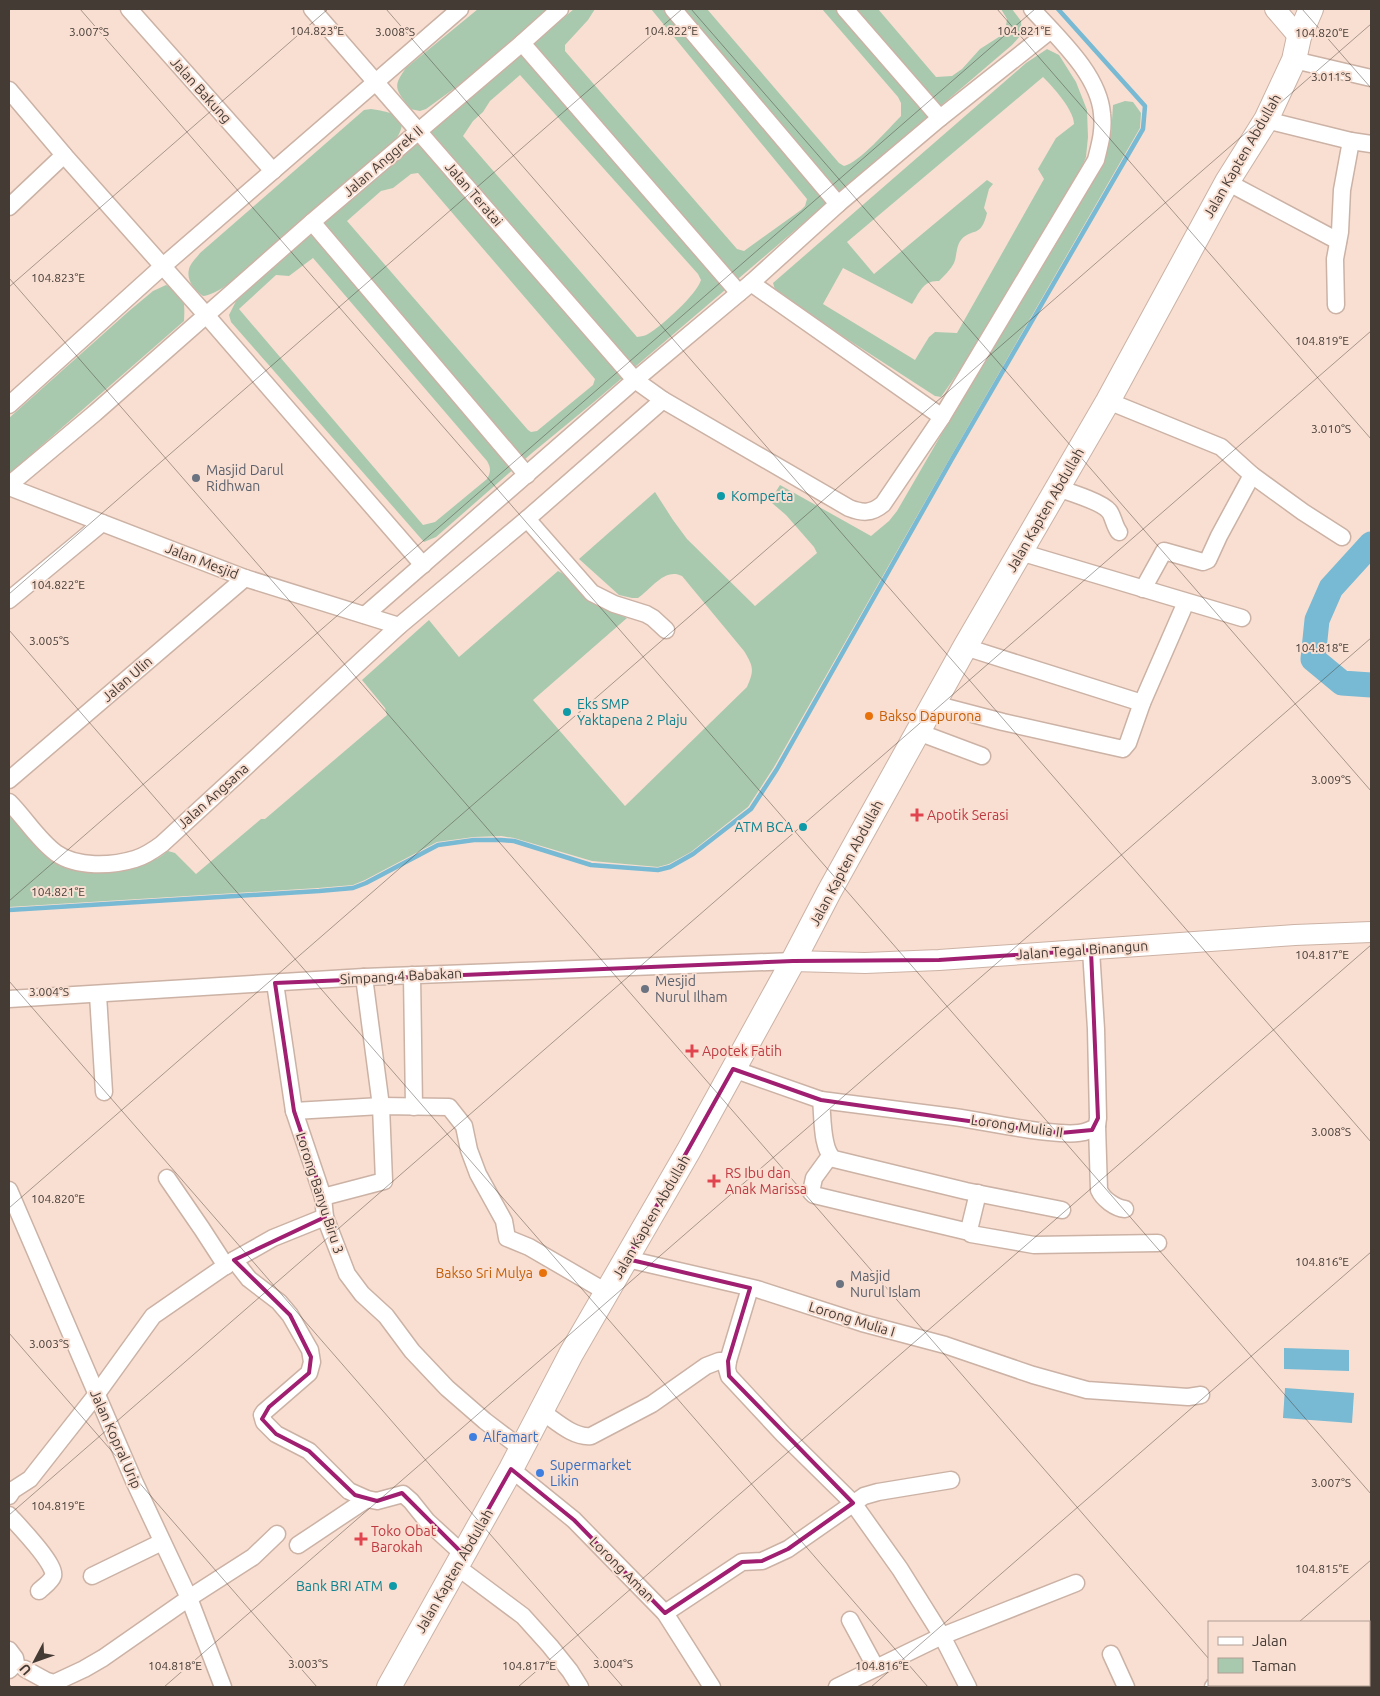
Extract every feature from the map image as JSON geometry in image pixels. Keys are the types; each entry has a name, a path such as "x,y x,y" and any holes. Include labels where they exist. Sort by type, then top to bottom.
{"main road":[{"name":"Jalan Kapten Abdullah","path":"389,1687 517,1459 571,1354 608,1293 733,1069 965,647 1108,401 1227,182 1266,120 1294,60 1299,37 1312,9"}],"street":[{"name":"Jalan Bakung","path":"129,9 274,171"},
{"name":"Jalan Teratai","path":"312,9 635,380 662,400 849,508 863,512 873,511 883,504 942,417"},
{"path":"9,405 163,266 460,9"},
{"name":"Jalan Anggrek II","path":"9,486 560,9"},
{"path":"673,9 838,204"},
{"path":"845,9 940,118"},
{"path":"522,43 745,288 942,417 1096,160 1101,139 1103,125 1100,102 1091,79 1032,9"},
{"path":"1275,9 1299,37"},
{"path":"365,615 635,380 745,288 838,204 940,118 1051,30"},
{"path":"1294,60 1371,78"},
{"path":"9,90 423,565"},
{"path":"1266,120 1351,141 1371,144"},
{"path":"1336,305 1335,272 1340,232 1342,190 1351,141"},
{"path":"9,206 64,155"},
{"path":"1227,182 1338,241"},
{"path":"312,222 527,475"},
{"name":"Jalan Angsana","path":"9,802 47,845 62,857 78,862 100,864 137,859 148,854 162,844 399,626 527,519 662,400"},
{"path":"1108,401 1221,447 1252,476 1342,537"},
{"path":"1143,589 1164,551 1202,562 1208,560 1252,476"},
{"name":"Jalan Mesjid","path":"9,486 245,578 399,626"},
{"path":"1057,488 1104,506 1112,514 1114,525 1119,532"},
{"path":"527,519 592,593 614,604 646,614 666,630"},
{"path":"9,600 102,523"},
{"path":"1020,552 1242,618"},
{"name":"Jalan Ulin","path":"9,780 245,578"},
{"path":"934,704 1003,722 1123,749 1128,743 1142,703 1186,602"},
{"path":"965,647 1142,703"},
{"path":"918,732 982,756"},
{"name":"Jalan Tegal Binangun","path":"793,961 874,963 1295,935 1371,932"},
{"path":"1091,950 1096,1029 1099,1190 1103,1196 1119,1208 1125,1209"},
{"name":"Simpang 4 Babakan","path":"9,999 98,995 364,977 793,961"},
{"path":"412,976 414,1107"},
{"path":"323,1197 384,1181 381,1106 364,977"},
{"name":"Lorong Banyu Biru 3","path":"275,983 294,1111 323,1197 325,1217 347,1274 362,1294 386,1316 412,1352 447,1388 485,1421 517,1459"},
{"path":"98,995 104,1092"},
{"name":"Lorong Mulia II","path":"733,1069 821,1100 955,1117 1025,1130 1060,1133 1086,1132 1097,1126"},
{"path":"821,1100 826,1146 830,1156 837,1160 900,1176 1062,1210"},
{"path":"294,1111 381,1106 449,1107 464,1126 469,1150 478,1174 504,1221 507,1238 529,1247 608,1293"},
{"path":"830,1156 814,1178 812,1192 814,1195 986,1237 1034,1245 1158,1243"},
{"path":"167,1178 202,1229 230,1263 279,1302 290,1315 306,1341 311,1357 311,1366 306,1376 277,1399 262,1414 262,1419 265,1423 276,1434 309,1450 349,1491 367,1499 382,1500 403,1494 460,1560 523,1616 550,1646 580,1687"},
{"name":"Jalan Kopral Urip","path":"9,1190 96,1395 189,1598 221,1686"},
{"path":"969,1232 978,1193"},
{"path":"10,1491 30,1479 96,1395 153,1316 230,1263 273,1238 325,1217"},
{"name":"Lorong Mulia I","path":"626,1259 750,1288 862,1323 945,1345 1076,1387 1096,1391 1201,1395"},
{"path":"750,1288 728,1361 728,1372 783,1434 853,1503 900,1569 942,1636 968,1687"},
{"path":"541,1411 574,1433 583,1437 591,1436 652,1404 706,1366 728,1361"},
{"name":"Lorong Aman","path":"517,1459 665,1613 712,1687"},
{"path":"665,1613 742,1562 762,1561 788,1549 868,1494 951,1480"},
{"path":"298,1545 367,1499"},
{"path":"9,1515 42,1553 52,1569 52,1578 39,1591"},
{"path":"9,1650 15,1658 17,1669 56,1685 103,1658 189,1598 253,1557 277,1534"},
{"path":"92,1576 162,1542"},
{"path":"837,1687 942,1636 1076,1583"},
{"path":"850,1620 876,1668"},
{"path":"1111,1654 1126,1687"}],"highlighted area":[{"path":"1091,950 1098,1118 1092,1130 1060,1133 821,1100 733,1069 627,1259 750,1288 728,1361 729,1376 853,1503 788,1549 762,1561 742,1562 665,1613 574,1520 511,1469 463,1554 402,1493 377,1501 355,1495 309,1451 276,1434 262,1419 269,1407 309,1373 311,1357 290,1315 234,1260 325,1217 323,1197 294,1111 275,983 793,961 939,960"}],"green space":[{"path":"478,9 549,9 459,85 426,109 420,111 410,109 399,93 397,85 401,75 406,68"},
{"path":"574,9 595,9 588,20 565,45 565,51 737,249 744,251 801,210 805,206 807,199 651,9 707,9 839,163 844,166 858,159 901,116 901,103 898,97 822,9 878,9 936,77 952,76 962,69 980,49 1005,33 1007,19 1001,9 1012,9 1021,21 1022,34 1012,45 532,453 436,537 424,542 231,322 229,315 236,301 410,147","holes":["520,75 698,274 701,280 693,293 678,309 647,335 637,337 463,136 490,101","418,173 595,379 593,385 537,431 531,432 528,430 347,221 381,191 393,188 411,174","313,258 487,461 490,470 487,479 435,522 423,525 239,309 276,275 289,276"]},
{"path":"1047,49 1059,55 1076,82 1087,110 1088,137 1086,157 1076,180 966,361 941,397 935,396 776,293 773,283 1026,63","holes":["1043,77 1071,112 1074,124 1056,138 1038,169 1044,179 957,333 935,332 929,337 915,360 823,304 843,268 912,304 920,291 929,282 939,281 954,263 961,240 965,236 979,230 985,221 987,213 984,208 989,189 993,184 987,180 874,274 847,242"]},
{"path":"1125,101 1133,102 1141,113 1140,128 774,767 748,807 691,852 669,864 658,867 592,861 514,838 501,836 474,837 437,842 353,885 9,907 9,810 53,861 63,865 89,868 118,867 156,859 168,851 175,853 196,874 261,819 265,819 387,715 385,708 362,680 429,620 459,657 558,571 592,600 627,618 533,700 625,806 747,687 752,669 744,651 682,576 670,574 658,580 638,598 632,598 619,595 579,559 655,492 687,539 755,606 817,553 786,515 772,503 773,496 780,485 871,536 889,521 897,511 1022,295 1111,135 1113,105"},
{"path":"371,109 388,112 399,118 401,128 392,145 237,278 224,287 203,296 197,291 190,281 188,273 191,265 200,253 364,110"},
{"path":"166,285 177,291 184,303 184,321 9,474 9,418 129,311 153,291"}],"water":[{"path":"1284,1348 1349,1350 1349,1371 1284,1369"},
{"path":"1285,1388 1354,1393 1352,1423 1283,1418"}],"waterway":[{"path":"9,910 353,888 438,845 474,840 514,841 591,865 658,870 670,867 693,854 751,809 777,769 952,459 1143,129 1145,106 1058,9"},
{"path":"1371,544 1331,588 1317,620 1313,659 1342,683 1371,685"}],"place":[{"name":"Masjid Darul Ridhwan","path":"196,478"},
{"name":"Komperta","path":"721,496"},
{"name":"Eks SMP Yaktapena 2 Plaju","path":"567,712"},
{"name":"Bakso Dapurona","path":"869,716"},
{"name":"Apotik Serasi","path":"917,815"},
{"name":"ATM BCA","path":"803,827"},
{"name":"Mesjid Nurul Ilham","path":"645,989"},
{"name":"Apotek Fatih","path":"692,1051"},
{"name":"RS Ibu dan Anak Marissa","path":"714,1181"},
{"name":"Bakso Sri Mulya","path":"543,1273"},
{"name":"Masjid Nurul Islam","path":"840,1284"},
{"name":"Alfamart","path":"473,1437"},
{"name":"Supermarket Likin","path":"540,1473"},
{"name":"Toko Obat Barokah","path":"361,1539"},
{"name":"Bank BRI ATM","path":"393,1586"}]}
